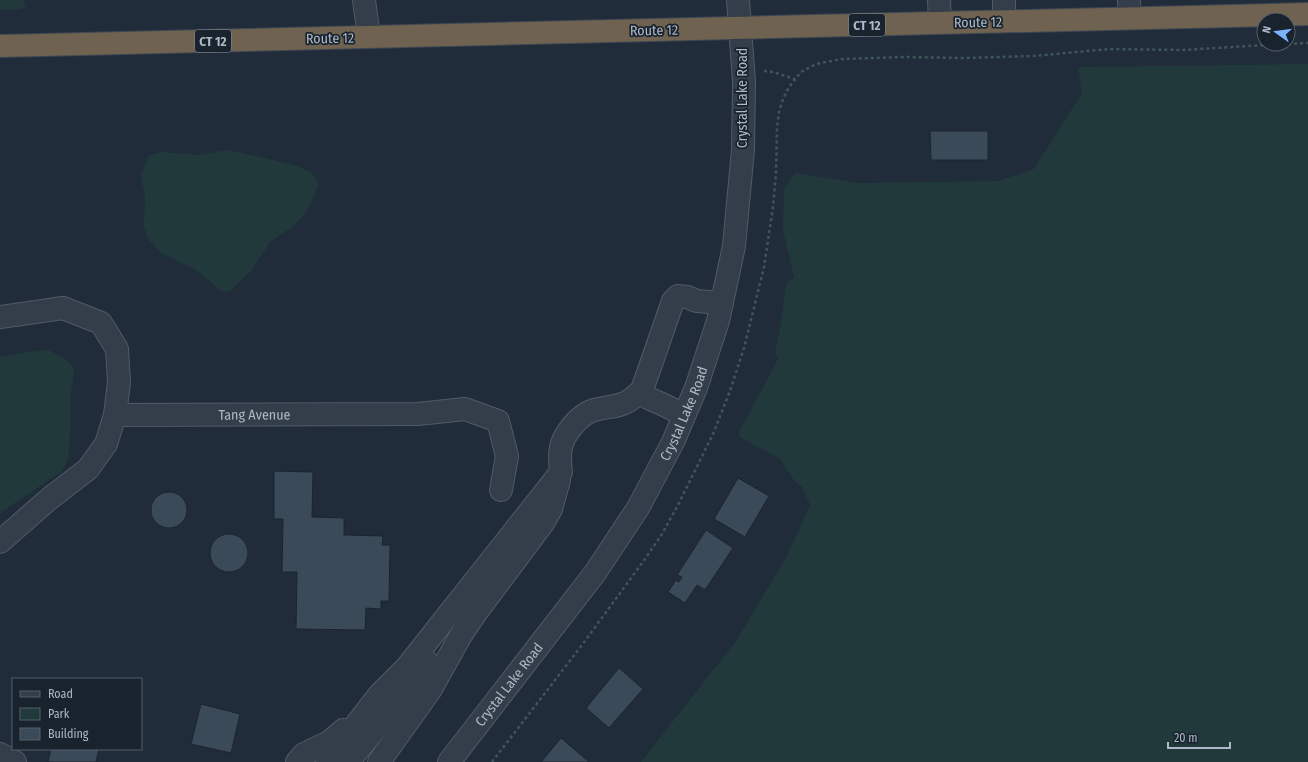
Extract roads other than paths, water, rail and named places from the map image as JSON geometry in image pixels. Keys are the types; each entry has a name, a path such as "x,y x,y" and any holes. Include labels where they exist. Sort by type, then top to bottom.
{"highway":[{"name":"Route 12","path":"0,46 1004,21 1130,9 1308,14"}],"street":[{"path":"364,0 369,37"},
{"name":"Crystal Lake Road","path":"449,762 595,573 638,508 673,442 698,380 718,321 734,246 743,150 744,72 738,0"},
{"path":"939,0 940,23"},
{"path":"1004,0 1004,21"},
{"path":"379,762 431,689 461,635 475,614 543,523 551,509 561,472 561,446 566,434 590,411 623,404 632,399 642,390 673,301 678,296 687,297 697,301 722,303"},
{"path":"0,317 63,308 101,323 117,349 119,382 115,415 106,444 88,469 49,499 0,542"},
{"path":"642,390 648,398 684,415"},
{"name":"Tang Avenue","path":"115,415 418,414 465,409 498,421 507,456 500,490"},
{"path":"297,762 304,754 329,742 339,734 407,668 561,472"},
{"path":"348,762 407,690 446,635 538,513 561,472"},
{"path":"327,762 380,694"}]}
